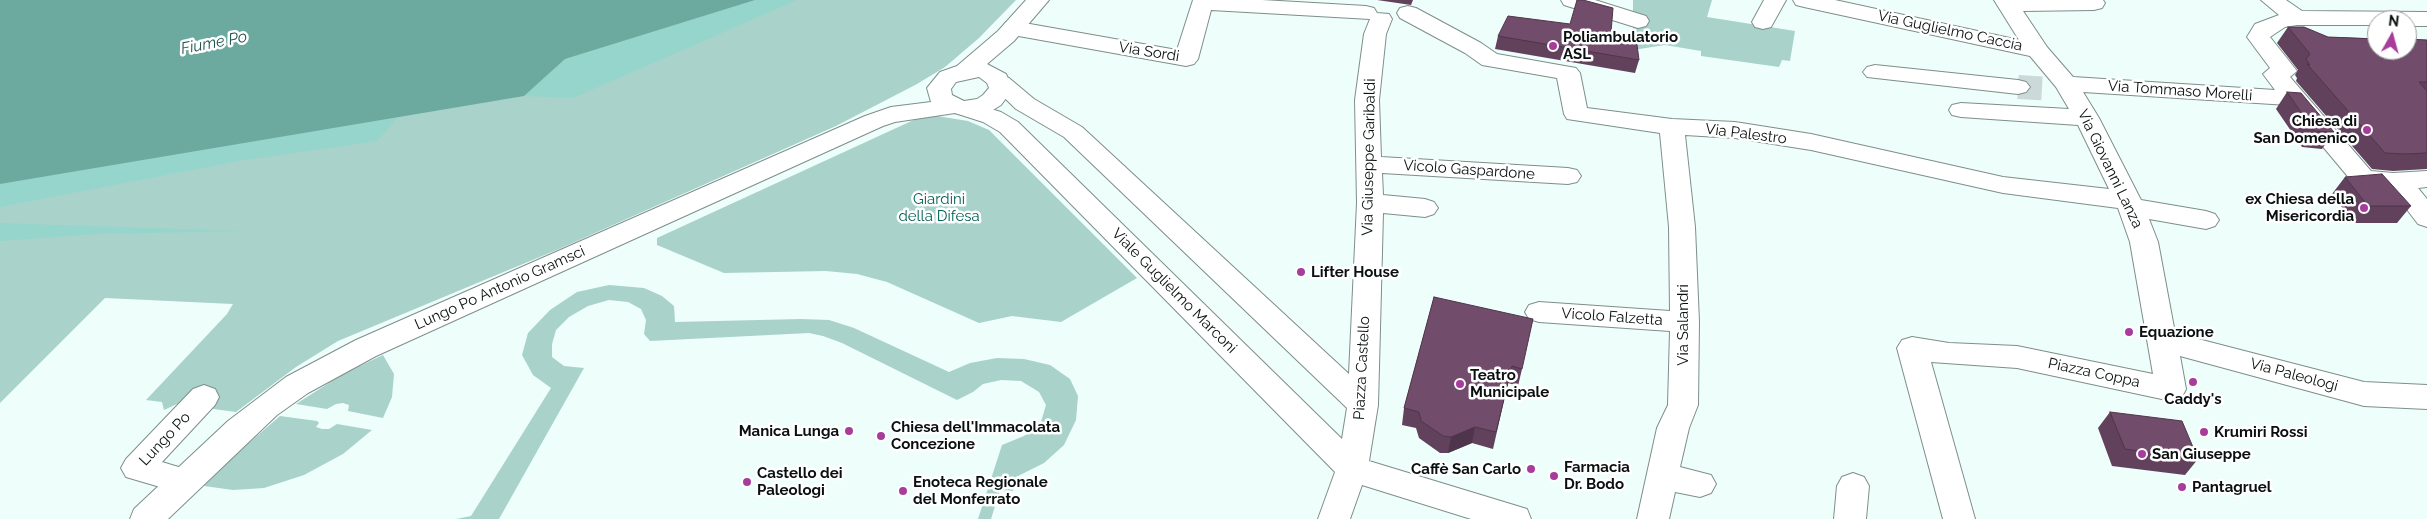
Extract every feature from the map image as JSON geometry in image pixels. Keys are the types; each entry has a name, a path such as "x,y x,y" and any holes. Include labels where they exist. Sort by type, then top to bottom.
{"street":[{"path":"965,71 1009,32 1038,0"},
{"path":"1368,11 1408,13 1429,0"},
{"path":"1572,0 1638,21"},
{"path":"1763,22 1775,0"},
{"name":"Via Guglielmo Caccia","path":"1804,0 2038,51"},
{"path":"2272,0 2297,18"},
{"name":"Via Sordi","path":"1009,32 1186,59 1202,3 1368,11"},
{"path":"2006,3 2094,3"},
{"name":"Via Giovanni Lanza","path":"2006,3 2063,88 2087,118 2129,204 2144,242 2171,389"},
{"name":"Via Giuseppe Garibaldi","path":"1366,296 1370,204 1367,100 1375,34 1368,11"},
{"name":"Via Palestro","path":"1408,13 1461,41 1490,60 1568,73 1576,114 1672,127 1735,130 1811,142 2003,185 2129,204 2206,220"},
{"path":"2427,19 2297,18 2278,22 2263,29 2258,37 2285,71 2275,74 2358,173 2364,179 2400,182 2427,218"},
{"path":"1009,32 1000,81 998,95 984,105 959,107 941,99 939,88 948,77 965,71 985,71 1000,81 1025,104 1074,132 1363,405"},
{"path":"1875,72 2018,87"},
{"name":"Lungo Po Antonio Gramsci","path":"146,519 239,430 297,385 366,348 833,138 891,116 939,88"},
{"name":"Via Tommaso Morelli","path":"2063,88 2294,98"},
{"name":"Lungo Po Antonio Gramsci","path":"891,116 959,107"},
{"name":"Viale Guglielmo Marconi","path":"959,107 992,117 1009,127 1352,469"},
{"path":"1961,110 2087,118"},
{"name":"Via Salandri","path":"1653,519 1664,477 1673,428 1683,405 1682,227 1672,127"},
{"name":"Vicolo Gaspardone","path":"1369,164 1568,176"},
{"path":"2400,182 2398,180 2427,179"},
{"path":"1370,204 1425,208"},
{"name":"Piazza Castello","path":"1334,519 1352,469 1363,405 1366,296"},
{"name":"Vicolo Falzetta","path":"1539,312 1684,322"},
{"name":"Via Paleologi","path":"2162,340 2364,394 2427,397"},
{"name":"Piazza Coppa","path":"1959,519 1912,348 1949,354 2017,357 2171,389"},
{"name":"Lungo Po","path":"184,481 137,468 204,397"},
{"path":"1352,469 1515,519"},
{"path":"1664,477 1700,484"},
{"path":"1850,519 1853,486"}],"green space":[{"path":"0,0 1016,0 979,38 945,67 917,84 836,126 559,249 338,341 296,367 236,412 177,404 164,410 162,402 146,400 227,314 233,304 105,298 0,403"},
{"path":"1633,0 1712,0 1707,17 1795,31 1790,61 1782,60 1779,67 1701,56 1701,51 1665,45 1633,50"},
{"name":"Giardini della Difesa","path":"937,116 968,121 989,130 1137,278 1061,322 1012,316 979,323 887,282 857,274 826,271 724,273 657,245 657,238 918,118"},
{"path":"609,285 644,288 662,296 674,306 675,322 829,320 854,328 949,372 970,363 997,358 1024,359 1050,365 1070,379 1078,396 1076,420 1064,445 1044,463 1016,477 1013,491 1000,490 991,519 978,519 1002,445 1024,436 1040,425 1046,405 1039,392 1021,381 1001,380 983,384 973,392 957,400 842,343 809,333 650,341 644,334 646,320 641,309 628,302 609,300 588,306 569,317 556,330 552,344 552,357 564,366 584,368 499,519 456,519 471,516 551,388 533,375 522,355 528,333 550,310 577,292"},
{"path":"383,355 394,374 392,397 383,418 348,411 349,405 343,403 336,404 327,409 296,404 343,374"},
{"path":"280,416 317,421 319,423 316,427 322,429 329,429 337,424 372,430 343,454 304,475 264,488 233,490 204,486 235,455"}],"shaded area":[{"path":"755,0 797,0 573,98 524,96 565,59"},
{"path":"398,117 377,141 239,161 0,207 0,184"},
{"path":"0,223 243,231 97,234 0,241"}],"water":[{"name":"Fiume Po","path":"0,0 755,0 565,59 524,96 0,184"}],"building":[{"path":"1577,0 1613,8 1611,32 1636,37 1639,60 1498,36 1508,16 1570,24"},
{"path":"2288,27 2304,27 2328,37 2367,39 2367,60 2417,60 2417,40 2427,40 2427,82 2419,82 2427,91 2427,153 2385,153 2307,64 2310,65 2306,59 2310,54"},
{"path":"2287,92 2301,93 2334,132 2314,131"},
{"path":"2382,174 2411,206 2368,206 2345,177"},
{"name":"Teatro Municipale","path":"1434,297 1533,319 1522,369 1512,366 1496,432 1475,427 1451,437 1443,436 1421,421 1419,412 1404,408"},
{"path":"2110,412 2182,421 2198,459 2125,449"}],"tunnel":[{"path":"2018,87 2053,89"}],"place":[{"name":"Poliambulatorio ASL","path":"1553,46"},
{"name":"Chiesa di San Domenico","path":"2367,130"},
{"name":"ex Chiesa della Misericordia","path":"2364,208"},
{"name":"Lifter House","path":"1301,272"},
{"name":"Equazione","path":"2129,332"},
{"name":"Caddy's","path":"2193,382"},
{"name":"Teatro Municipale","path":"1460,384"},
{"name":"Manica Lunga","path":"849,431"},
{"name":"Krumiri Rossi","path":"2204,432"},
{"name":"Chiesa dell'Immacolata Concezione","path":"881,436"},
{"name":"San Giuseppe","path":"2142,454"},
{"name":"Caffè San Carlo","path":"1531,469"},
{"name":"Farmacia Dr. Bodo","path":"1554,476"},
{"name":"Castello dei Paleologi","path":"747,482"},
{"name":"Pantagruel","path":"2182,487"},
{"name":"Enoteca Regionale del Monferrato","path":"903,491"}]}
